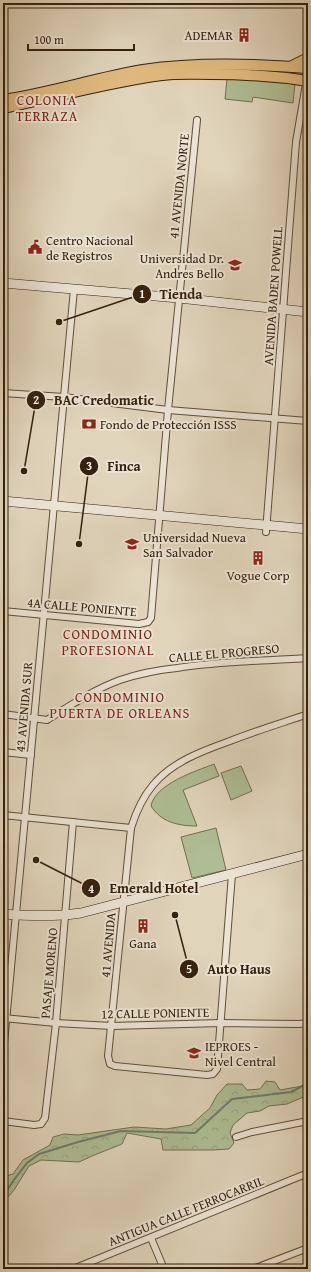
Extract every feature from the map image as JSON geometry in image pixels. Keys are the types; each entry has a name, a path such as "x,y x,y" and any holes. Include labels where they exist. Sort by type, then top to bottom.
{"main road":[{"path":"3,100 145,70 209,66 299,67 308,58"},
{"path":"3,108 115,83 162,75 263,75 308,80"}],"street":[{"path":"299,67 306,72 308,80"},
{"name":"AVENIDA BADEN POWELL","path":"266,529 296,142 308,80"},
{"name":"41 AVENIDA NORTE","path":"152,613 168,410 197,120"},
{"path":"3,283 179,298 308,312"},
{"name":"43 AVENIDA SUR","path":"3,1054 5,1019 74,289"},
{"path":"3,393 64,397 168,410 308,421"},
{"path":"3,501 53,509"},
{"path":"3,507 53,509 266,529 308,530"},
{"path":"266,529 308,536"},
{"name":"4A CALLE PONIENTE","path":"3,611 143,624 150,620 152,613"},
{"name":"CALLE EL PROGRESO","path":"3,714 48,720 77,700 102,687 127,678 152,672 215,663 308,658"},
{"name":"41 AVENIDA","path":"221,1023 217,1068 213,1074 207,1075 110,1064 108,1056 131,828 136,811 150,789 173,767 195,754 308,714"},
{"path":"3,752 31,755"},
{"path":"3,815 131,828"},
{"name":"PASAJE MORENO","path":"3,1121 34,1125 41,1124 45,1118 56,1023 73,822"},
{"path":"3,914 64,916 123,903 308,854"},
{"path":"221,1023 232,874"},
{"name":"12 CALLE PONIENTE","path":"5,1019 112,1026 221,1023 308,1023"},
{"path":"236,1137 252,1132 308,1121"},
{"name":"ANTIGUA CALLE FERROCARRIL","path":"73,1269 83,1267 308,1173"},
{"path":"151,1238 164,1269"},
{"path":"253,1269 308,1248"}],"green space":[{"path":"227,79 295,84 293,103 253,97 252,102 225,99"},
{"path":"214,764 219,776 183,790 197,826 171,822 160,816 151,806 154,798 160,791 177,779"},
{"path":"241,766 252,791 231,800 221,773"},
{"path":"216,828 226,870 192,878 181,837"},
{"path":"266,1081 275,1082 280,1090 308,1085 308,1095 287,1104 269,1106 260,1111 247,1113 233,1125 230,1133 234,1143 229,1149 163,1150 161,1139 127,1133 122,1144 79,1162 41,1160 29,1166 14,1190 3,1203 3,1177 13,1174 23,1160 50,1145 53,1137 64,1134 78,1135 134,1127 166,1129 191,1125 210,1108 217,1095 227,1084 242,1084 247,1090 260,1089"}],"waterway":[{"path":"3,1197 27,1163 39,1154 121,1131 195,1133 232,1099 291,1092 308,1083"}],"place":[{"name":"ADEMAR","path":"244,35"},
{"name":"Centro Nacional de Registros","path":"35,247"},
{"name":"Universidad Dr. Andres Bello","path":"235,265"},
{"name":"Tienda","path":"59,322"},
{"name":"Fondo de Protección ISSS","path":"89,424"},
{"name":"BAC Credomatic","path":"24,471"},
{"name":"Finca","path":"79,544"},
{"name":"Universidad Nueva San Salvador","path":"132,544"},
{"name":"Vogue Corp","path":"258,558"},
{"name":"Emerald Hotel","path":"36,860"},
{"name":"Auto Haus","path":"175,915"},
{"name":"Gana","path":"143,926"},
{"name":"IEPROES - Nivel Central","path":"194,1053"}],"district":[{"name":"COLONIA TERRAZA","path":"47,108"},
{"name":"CONDOMINIO PROFESIONAL","path":"108,642"},
{"name":"CONDOMINIO PUERTA DE ORLEANS","path":"120,706"}]}
